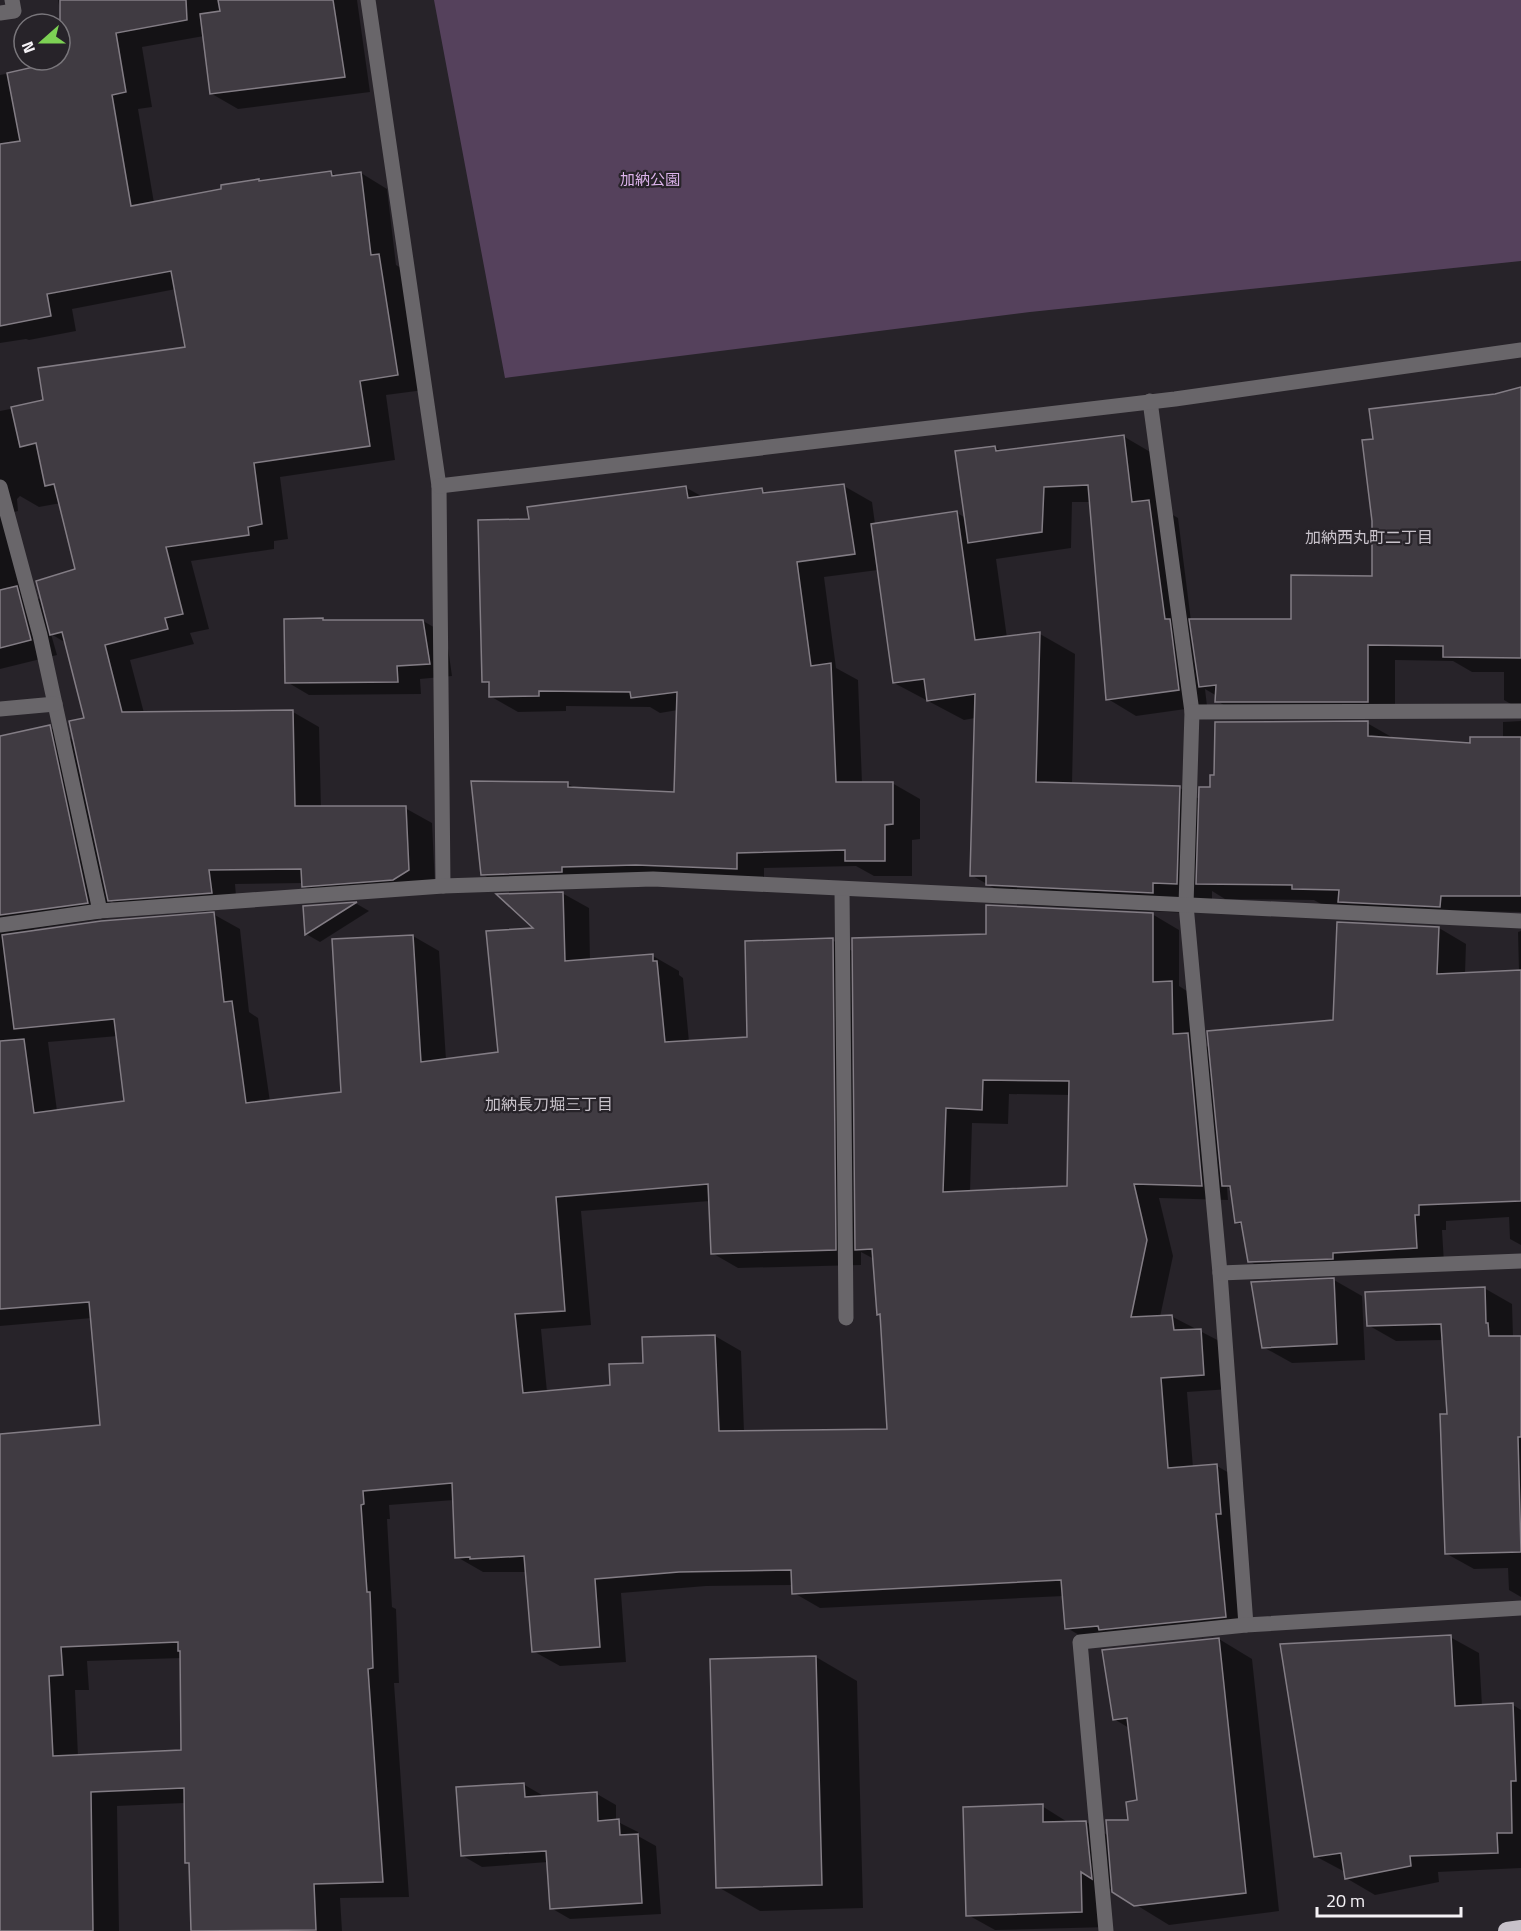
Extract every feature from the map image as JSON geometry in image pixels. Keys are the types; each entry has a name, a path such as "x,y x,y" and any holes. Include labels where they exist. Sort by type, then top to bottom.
{"highway":[{"path":"1507,1931 1521,1929"}],"street":[{"path":"0,13 14,10 12,0"},
{"path":"368,0 439,486 443,886"},
{"path":"439,486 1150,401 1521,350"},
{"path":"1150,401 1192,712 1186,905 1220,1273 1246,1625"},
{"path":"0,487 40,635 100,911"},
{"path":"0,709 55,704"},
{"path":"1192,712 1521,711"},
{"path":"0,926 100,911 443,886 652,879 1521,921"},
{"path":"842,889 846,1318"},
{"path":"1220,1273 1521,1261"},
{"path":"1106,1931 1080,1642 1246,1625 1521,1608"}],"green space":[{"name":"加納公園","path":"434,0 1521,0 1521,261 1030,312 505,378"}],"building":[{"path":"60,0 186,0 187,20 116,33 126,92 112,95 131,206 221,189 221,185 259,179 259,181 331,171 332,176 361,172 371,255 379,254 398,375 360,381 370,446 254,463 262,524 248,527 249,535 166,547 183,614 165,618 168,629 105,645 122,712 293,710 295,806 406,806 409,870 393,880 302,887 301,869 209,870 212,893 108,901 69,721 84,718 62,632 50,635 36,581 75,569 54,484 45,486 36,443 20,447 11,407 43,400 38,368 185,347 171,271 47,294 51,316 0,326 0,144 20,141 7,73 72,72 72,12 60,12"},
{"path":"218,0 333,0 345,77 210,94 200,14 220,11"},
{"path":"1521,387 1521,658 1443,657 1443,646 1368,645 1368,702 1215,702 1216,685 1199,687 1189,619 1291,619 1291,575 1372,576 1372,521 1362,440 1373,439 1369,409 1495,394"},
{"path":"1124,435 1132,502 1149,500 1165,619 1170,619 1179,690 1106,700 1088,485 1044,487 1042,532 968,543 955,451 995,446 996,451"},
{"path":"844,484 855,554 797,562 811,666 831,663 836,782 893,782 893,824 885,825 885,861 845,861 845,850 737,853 737,869 636,865 562,867 562,872 481,875 471,781 568,782 568,787 674,792 677,692 631,698 630,692 539,691 539,696 489,697 489,682 482,682 478,520 529,519 527,507 686,486 688,498 762,488 763,493"},
{"path":"957,511 975,640 1040,632 1036,782 1180,786 1177,884 1153,883 1153,893 986,885 986,876 970,876 975,694 927,701 924,679 893,683 871,524"},
{"path":"17,586 31,640 0,648 0,590"},
{"path":"323,618 323,620 423,620 430,664 397,666 398,682 285,683 284,619"},
{"path":"1368,721 1368,736 1470,743 1470,737 1521,737 1521,896 1441,896 1440,907 1338,902 1339,890 1292,889 1292,885 1196,884 1199,787 1210,787 1210,775 1214,775 1215,722"},
{"path":"50,725 88,903 0,915 0,736"},
{"path":"563,892 565,961 653,954 653,961 657,961 665,1042 747,1037 745,941 833,938 836,1250 711,1254 708,1184 556,1197 565,1311 515,1314 523,1393 610,1385 609,1364 643,1363 642,1337 715,1335 719,1431 887,1429 880,1314 877,1315 872,1249 855,1250 852,938 986,934 986,905 1153,913 1153,982 1172,981 1173,1034 1188,1033 1202,1186 1134,1184 1147,1240 1131,1317 1172,1315 1174,1330 1201,1329 1204,1375 1161,1378 1168,1468 1217,1464 1221,1514 1216,1514 1226,1617 1099,1630 1098,1626 1065,1629 1061,1580 792,1594 791,1570 679,1572 595,1579 600,1647 532,1652 524,1556 455,1558 452,1483 363,1491 364,1504 361,1505 367,1592 370,1592 373,1668 368,1669 383,1882 314,1884 316,1930 191,1931 189,1863 185,1863 184,1788 91,1792 93,1931 0,1931 0,1434 100,1425 89,1302 0,1309 0,1041 24,1039 34,1113 124,1101 114,1019 14,1029 2,935 101,921 214,912 224,1002 232,1001 246,1103 341,1092 332,939 413,935 421,1062 498,1052 486,931 533,928 496,894","holes":["983,1080 1069,1081 1067,1186 943,1192 946,1108 982,1110","178,1642 181,1750 53,1756 49,1676 63,1675 61,1647"]},
{"path":"357,902 305,935 303,906"},
{"path":"1337,922 1439,927 1437,974 1521,970 1521,1201 1419,1205 1419,1215 1415,1215 1417,1248 1333,1253 1333,1259 1248,1262 1241,1222 1235,1223 1230,1186 1222,1186 1207,1031 1333,1020"},
{"path":"1334,1278 1337,1344 1262,1348 1251,1282"},
{"path":"1485,1287 1486,1323 1488,1323 1489,1336 1521,1336 1521,1437 1518,1437 1521,1552 1445,1554 1440,1414 1447,1414 1441,1324 1367,1326 1365,1292"},
{"path":"1451,1635 1455,1706 1513,1703 1516,1781 1511,1781 1512,1833 1497,1833 1498,1853 1410,1856 1411,1866 1345,1879 1341,1853 1314,1857 1280,1644"},
{"path":"1219,1638 1246,1893 1134,1906 1112,1892 1106,1820 1128,1820 1126,1802 1137,1800 1127,1718 1113,1720 1102,1650"},
{"path":"816,1656 822,1885 716,1888 710,1659"},
{"path":"524,1783 525,1797 597,1792 598,1821 619,1819 620,1835 638,1834 642,1903 550,1909 546,1851 461,1856 456,1787"},
{"path":"1043,1804 1043,1822 1086,1821 1092,1879 1081,1872 1082,1912 966,1916 963,1807"}],"district":[{"name":"加納西丸町二丁目","path":"1369,537"},
{"name":"加納長刀堀三丁目","path":"549,1104"}]}
